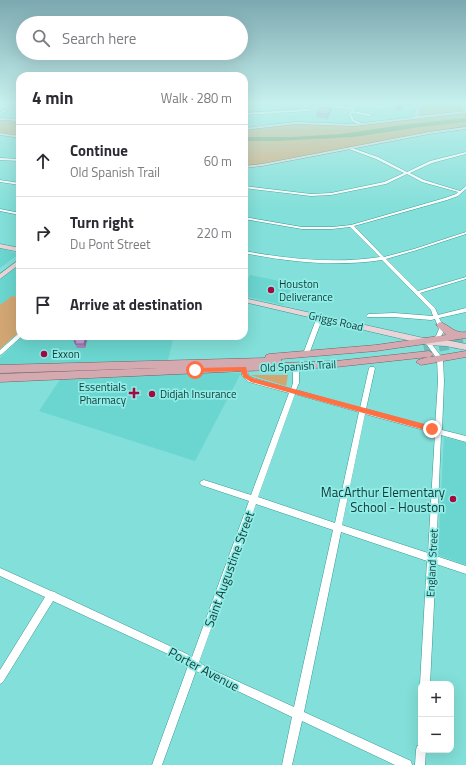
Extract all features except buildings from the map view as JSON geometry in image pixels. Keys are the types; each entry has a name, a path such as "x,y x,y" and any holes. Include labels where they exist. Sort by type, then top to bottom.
{"main road":[{"path":"439,321 450,333 465,340"},
{"path":"245,365 276,356 376,348 427,348 465,340"},
{"name":"Old Spanish Trail","path":"0,369 59,371 245,365 336,364 427,348"},
{"path":"245,365 296,371 328,371 372,368 466,354"},
{"name":"Old Spanish Trail","path":"0,378 59,371"}],"street":[{"path":"248,167 262,166 399,139"},
{"path":"350,148 376,158 425,182 460,192"},
{"path":"248,187 311,195 331,194 385,183 432,162 466,153"},
{"path":"0,159 16,160"},
{"path":"0,181 16,183"},
{"path":"248,219 302,228 332,228 351,226 446,199 460,192 466,187"},
{"path":"0,210 16,213"},
{"path":"351,226 418,292 433,309 442,329 440,334 427,348 440,359"},
{"path":"248,253 290,261 311,263 346,263 384,258 466,233"},
{"path":"0,246 16,249"},
{"path":"0,270 16,258"},
{"path":"0,277 16,264"},
{"path":"418,292 466,278"},
{"name":"Griggs Road","path":"248,301 320,317 427,348 444,348 466,354"},
{"path":"369,316 394,315 439,321 466,310"},
{"path":"306,354 320,317"},
{"path":"0,354 16,339"},
{"name":"England Street","path":"425,681 439,431 441,381 440,359"},
{"path":"245,365 248,379 466,438"},
{"path":"287,765 372,368"},
{"name":"Saint Augustine Street","path":"157,765 293,392 297,379 296,371"},
{"path":"204,483 255,498 466,570"},
{"name":"Porter Avenue","path":"0,572 184,657 203,670 407,765"},
{"path":"0,679 52,595"},
{"path":"420,765 421,753"}],"shaded area":[{"path":"248,139 394,139 248,166"},
{"path":"248,139 321,139 248,141"},
{"path":"0,248 16,253 16,256 0,268"},
{"path":"16,266 16,296 12,296 0,305 0,279"},
{"path":"250,275 293,284 283,305 248,297 248,278"},
{"path":"12,296 16,296 16,335 0,349 0,305"},
{"path":"18,340 173,340 168,360 0,366 0,358"},
{"path":"241,373 195,461 39,411 61,378"},
{"path":"250,375 288,375 286,386"},
{"name":"MacArthur Elementary School - Houston","path":"444,437 466,443 466,565 438,555"}],"tunnel":[{"path":"424,349 465,342"}],"place":[{"name":"Houston Deliverance","path":"271,290"},
{"name":"Exxon","path":"44,354"},
{"name":"Essentials Pharmacy","path":"134,393"},
{"name":"Didjah Insurance","path":"152,394"},
{"name":"MacArthur Elementary School - Houston","path":"453,499"}],"route":[{"path":"195,370 244,369 245,376 251,380 432,429"}]}
